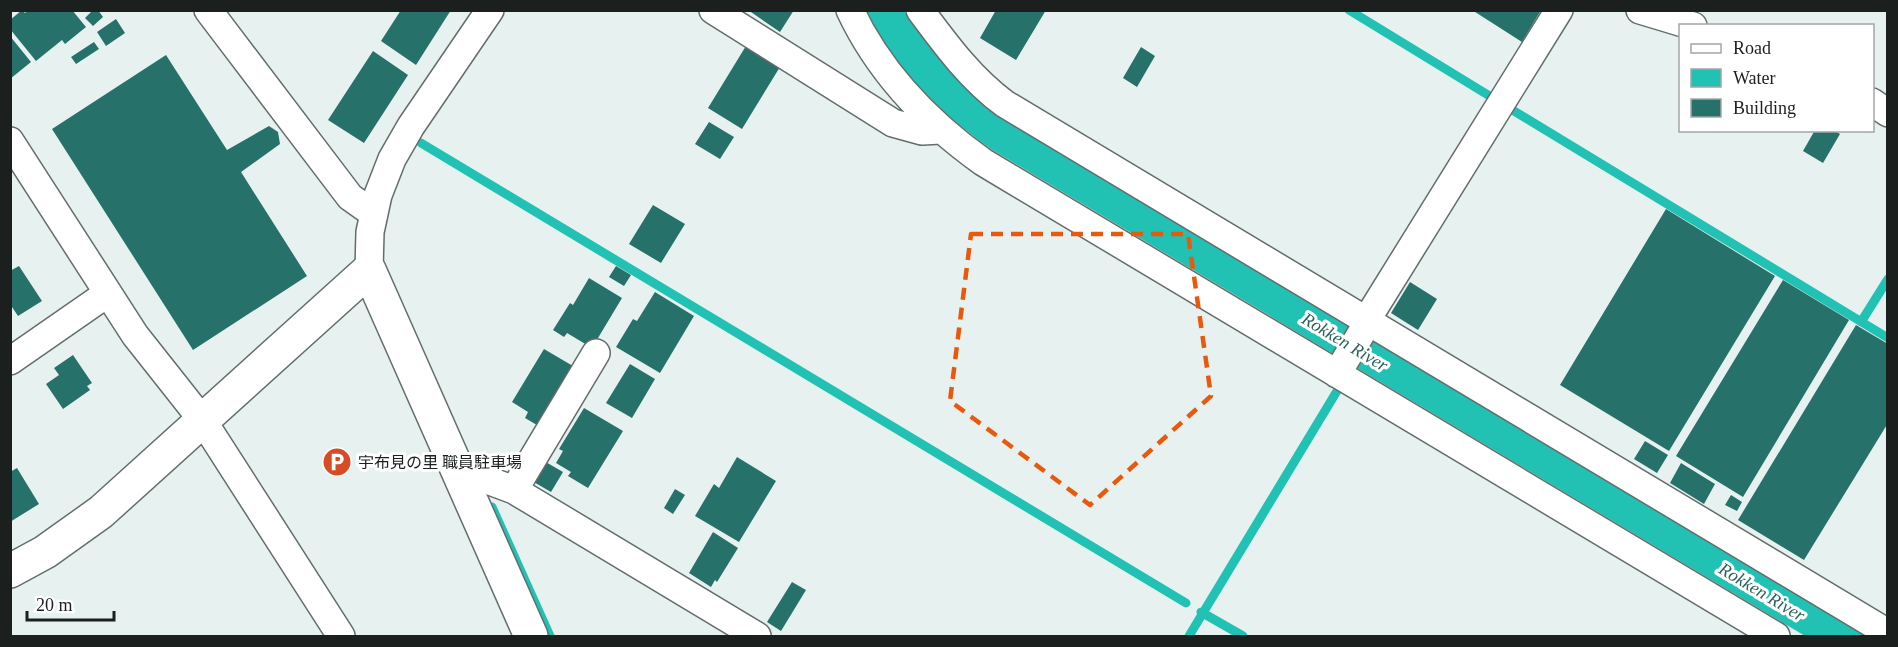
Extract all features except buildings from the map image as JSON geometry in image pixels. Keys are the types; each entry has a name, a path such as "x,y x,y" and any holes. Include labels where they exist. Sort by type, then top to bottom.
{"street":[{"path":"208,10 350,197 374,214"},
{"path":"490,10 411,126 392,159 378,195 370,232 369,270 531,636"},
{"path":"713,10 893,123 922,131 941,130"},
{"path":"850,10 874,55 897,86 941,130 983,162 1340,369 1776,636"},
{"path":"920,10 969,73 1005,104 1366,324 1887,633"},
{"path":"1340,369 1558,10"},
{"path":"1640,10 1686,24"},
{"path":"1874,103 1887,113"},
{"path":"10,141 135,335 203,421 341,636"},
{"path":"10,571 45,552 101,512 369,270"},
{"path":"10,361 108,293"},
{"path":"514,490 597,353"},
{"path":"464,486 482,478 514,490 757,636"}],"highlighted area":[{"path":"971,234 1188,234 1211,396 1090,505 950,401"}],"water":[{"name":"Rokken River","path":"867,11 904,11 959,82 998,115 1868,636 1805,636 991,149 936,105 920,88 891,52"}],"waterway":[{"path":"1349,10 1488,95"},
{"path":"1509,108 1888,338"},
{"path":"421,143 1186,603"},
{"path":"1861,322 1888,279"},
{"path":"1189,636 1337,391"},
{"path":"492,507 550,636"},
{"path":"1201,612 1243,636"}],"place":[{"name":"宇布見の里 職員駐車場","path":"337,462"}]}
